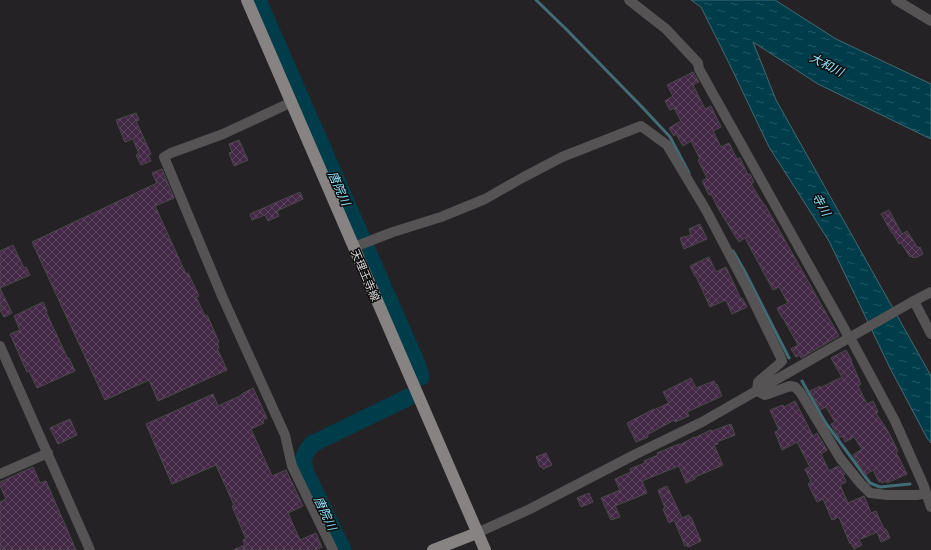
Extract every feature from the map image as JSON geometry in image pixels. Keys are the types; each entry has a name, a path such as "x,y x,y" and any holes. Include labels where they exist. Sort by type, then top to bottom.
{"main road":[{"name":"天理王寺線","path":"248,0 485,550"},
{"path":"433,550 478,533"}],"street":[{"path":"629,0 666,29 698,63 699,70 844,328 851,337 895,421 923,484 931,507"},
{"path":"896,0 931,21"},
{"path":"292,102 223,134 164,157 222,296 285,435 292,466 333,550"},
{"path":"354,247 393,232 441,217 485,199 562,157 641,126 667,145 706,210 747,288 780,356 782,361 758,382 757,391"},
{"path":"478,533 530,509 636,454 702,422 931,292"},
{"path":"912,302 931,334"},
{"path":"0,346 90,550"},
{"path":"757,391 765,394 790,386 795,387 800,392 840,458 870,493 887,495 918,495 926,493"},
{"path":"0,474 48,453"}],"water":[{"path":"691,0 775,0 836,39 931,84 931,139 818,84 753,42 776,100 931,376 931,443 890,368 829,241 769,147 701,7"}],"building":[{"path":"693,72 699,82 693,85 705,109 711,106 721,127 713,131 721,147 729,143 737,159 740,158 748,175 750,174 754,182 751,184 765,205 839,336 801,358 800,355 796,357 791,349 798,345 777,308 788,303 779,287 773,290 745,238 739,242 711,194 709,195 702,181 707,178 691,141 683,146 676,134 674,136 669,128 681,121 674,108 670,110 665,101 673,96 667,85"},
{"path":"136,113 139,120 136,121 151,154 148,155 151,161 141,165 136,155 139,154 133,139 125,142 116,120"},
{"path":"239,140 248,160 234,166 229,153 232,152 229,144"},
{"path":"162,169 174,198 155,206 186,274 188,273 199,296 196,297 205,316 207,315 219,342 217,343 219,348 217,348 227,370 158,401 149,380 105,400 32,242 157,183 152,173"},
{"path":"300,192 303,199 277,211 279,216 268,221 265,215 252,220 250,214"},
{"path":"889,210 902,234 907,231 918,248 920,247 923,254 915,258 912,256 910,257 901,243 899,244 881,214"},
{"path":"700,224 707,239 684,249 680,238 691,235 689,229"},
{"path":"13,245 24,268 26,267 30,275 0,288 0,251"},
{"path":"709,257 716,272 726,267 741,299 742,298 747,307 732,314 726,300 710,307 690,266"},
{"path":"0,288 12,313 4,317 0,310"},
{"path":"43,302 47,311 46,312 75,371 37,388 29,371 27,372 10,334 20,330 14,316"},
{"path":"846,350 861,384 858,386 867,404 873,401 878,412 876,413 889,433 898,451 896,452 907,474 887,483 886,481 882,483 881,481 879,482 873,470 865,475 853,455 862,449 854,437 845,442 842,436 839,438 831,424 835,422 826,407 820,410 810,391 820,386 820,388 842,377 831,358"},
{"path":"691,378 696,388 714,381 716,385 717,384 722,396 687,412 689,416 675,422 674,420 647,435 648,437 636,442 627,423 669,403 663,392"},
{"path":"253,388 267,418 263,420 264,423 251,429 272,476 286,470 303,506 288,513 300,540 316,533 322,547 316,550 233,550 245,545 243,540 246,539 232,506 234,505 216,465 172,484 146,424 213,394 218,406"},
{"path":"795,401 813,436 817,433 827,450 821,454 829,471 838,466 845,474 843,475 846,482 840,485 848,503 864,496 871,513 876,511 890,538 881,542 877,532 859,540 862,545 854,549 851,543 850,544 839,517 832,520 823,499 817,502 808,484 811,482 805,469 810,467 797,442 782,450 775,432 779,430 770,410 783,405 784,407"},
{"path":"70,419 77,435 58,444 50,428"},
{"path":"731,424 735,435 717,442 718,444 714,445 723,465 695,477 695,479 686,483 679,466 642,481 647,493 615,506 620,517 611,520 601,498 620,490 615,479 631,472 630,469 645,463 644,461 658,455 657,453 679,444 680,445 711,430 712,431"},
{"path":"546,453 552,465 543,469 541,466 540,467 536,457"},
{"path":"33,467 40,483 46,481 76,550 0,550 0,502 6,499 0,486 0,482"},
{"path":"667,486 682,518 689,515 690,518 691,517 701,541 688,547 687,545 685,546 674,520 669,523 663,509 665,508 658,490"},
{"path":"589,493 593,502 581,507 577,498"}],"waterway":[{"name":"唐院川","path":"258,0 418,366 421,377"},
{"path":"536,0 670,137 689,173"},
{"path":"733,251 789,358"},
{"path":"802,381 825,422 870,483 880,487 910,484"},
{"name":"唐院川","path":"343,550 306,473 304,464 305,454 312,444 409,397"}],"water label":[{"name":"大和川","path":"827,64"},
{"name":"寺川","path":"822,204"}]}
